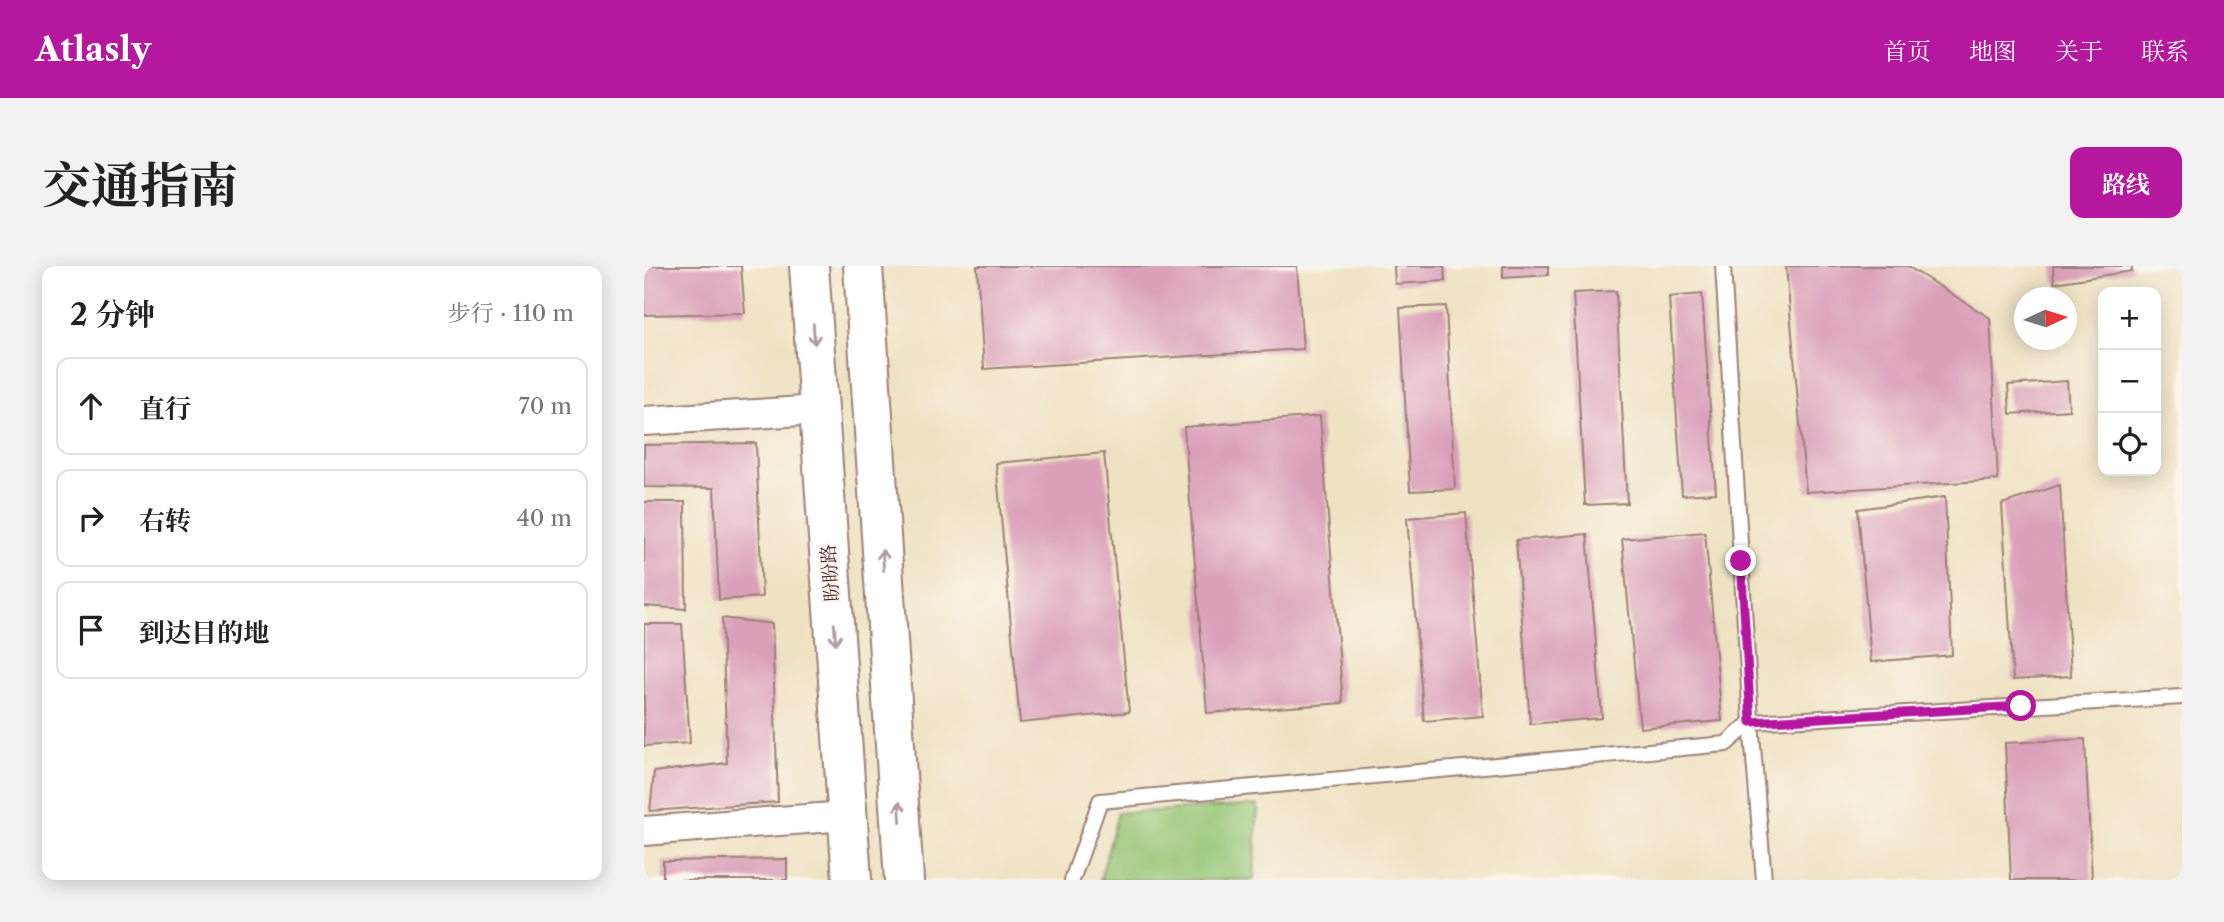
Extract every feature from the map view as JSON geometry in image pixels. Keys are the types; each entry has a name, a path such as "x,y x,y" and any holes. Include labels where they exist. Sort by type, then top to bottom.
{"main road":[{"name":"盼盼路","path":"809,266 852,880"},
{"path":"863,266 904,880"}],"street":[{"path":"644,421 819,410"},
{"path":"644,831 847,816"}],"lane":[{"path":"1723,266 1751,722 1764,880"},
{"path":"1072,880 1100,801 1727,744 1751,722 2182,697"}],"green space":[{"path":"1258,805 1254,880 1100,880 1118,813"}],"building":[{"path":"644,266 741,266 745,313 644,315"},
{"path":"977,266 1297,266 1303,349 984,369"},
{"path":"1394,266 1444,266 1445,281 1395,284"},
{"path":"1503,266 1548,266 1548,275 1503,278"},
{"path":"1786,266 1907,266 1990,318 1998,480 1806,492"},
{"path":"2053,266 2132,266 2132,271 2054,283"},
{"path":"1616,291 1627,503 1585,505 1573,293"},
{"path":"1702,294 1716,493 1682,495 1669,297"},
{"path":"1446,306 1455,489 1410,491 1400,308"},
{"path":"2067,381 2069,410 2010,414 2008,385"},
{"path":"1320,416 1343,703 1207,713 1184,427"},
{"path":"756,443 762,597 719,600 714,488 644,487 644,445"},
{"path":"1104,453 1129,712 1020,723 996,463"},
{"path":"2060,485 2071,676 2013,680 2002,504"},
{"path":"1945,497 1952,655 1871,662 1858,509"},
{"path":"644,502 685,502 686,609 644,606"},
{"path":"1466,513 1483,716 1424,721 1407,518"},
{"path":"1705,532 1722,721 1640,728 1622,539"},
{"path":"1587,534 1602,718 1530,724 1516,540"},
{"path":"722,618 772,624 778,802 650,811 654,772 727,763"},
{"path":"644,624 682,624 690,743 644,746"},
{"path":"2085,739 2092,880 2011,880 2005,743"},
{"path":"787,859 787,880 663,880 663,861"}],"route":[{"path":"1741,561 1751,722 2021,706"}]}
